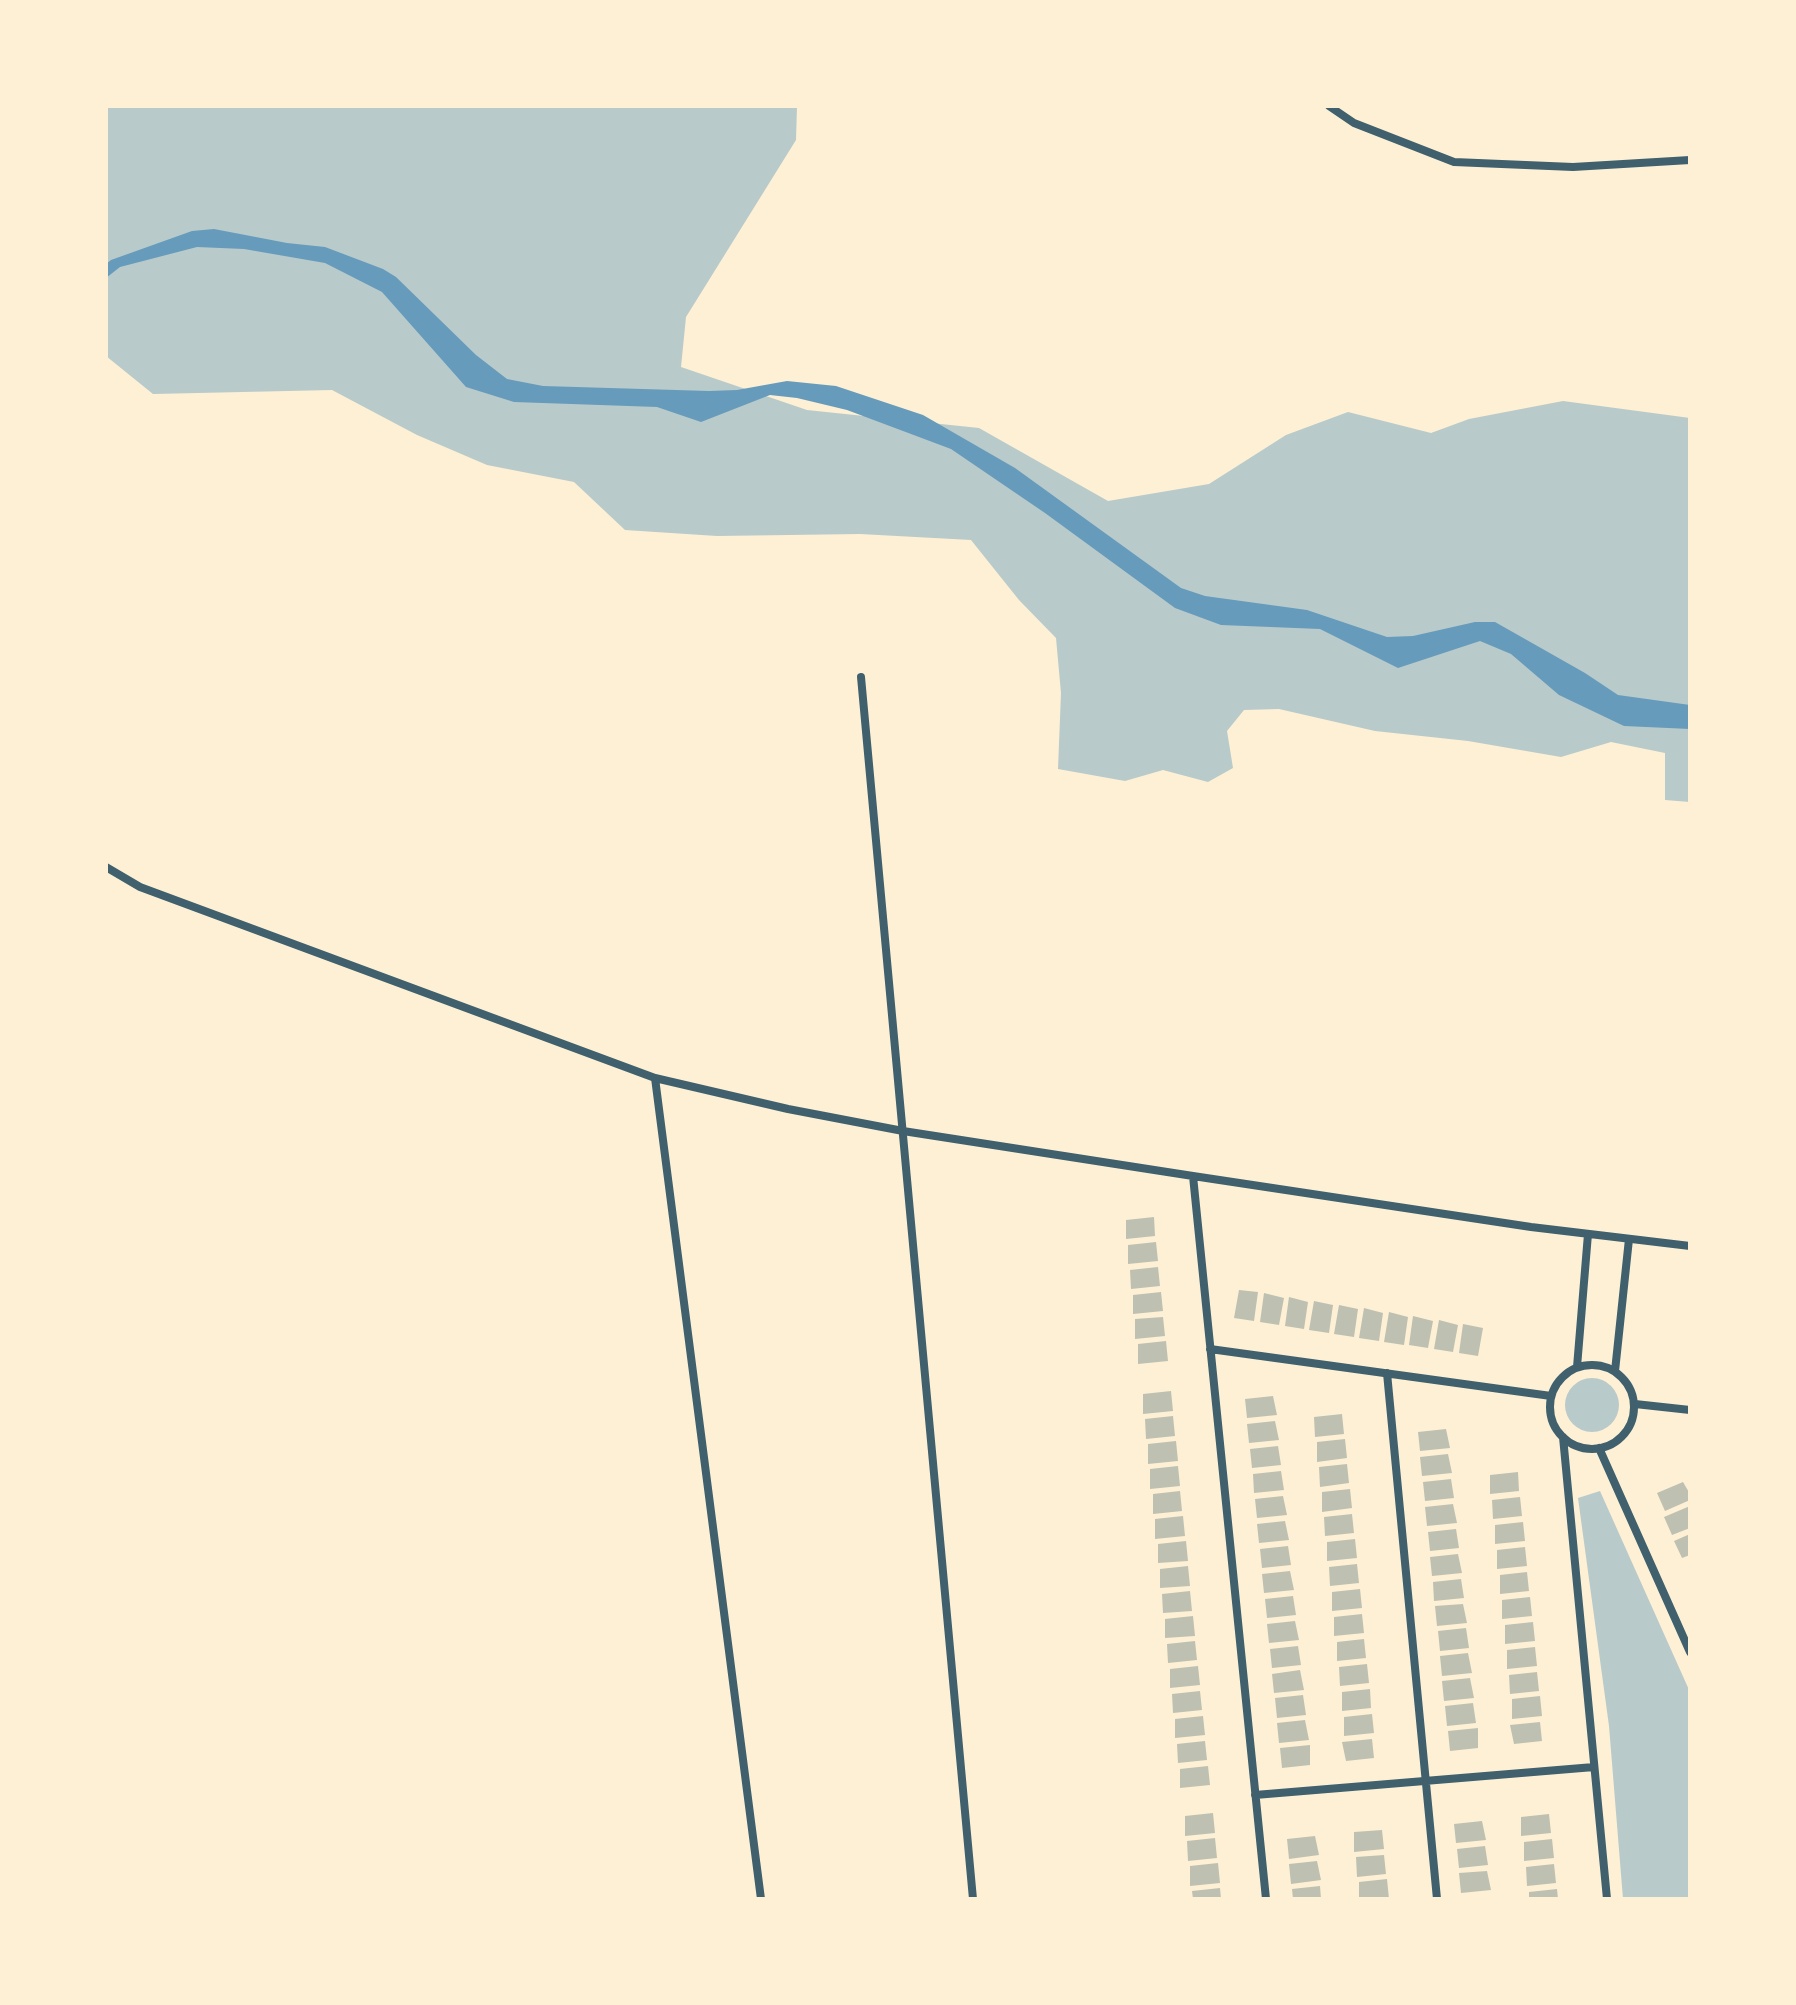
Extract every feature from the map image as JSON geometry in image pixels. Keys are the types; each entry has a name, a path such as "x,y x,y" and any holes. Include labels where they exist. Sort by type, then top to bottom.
{"street":[{"path":"1329,106 1354,123 1454,162 1573,167 1690,160"},
{"path":"861,677 973,1899"},
{"path":"106,867 140,887 655,1078 788,1109 903,1131 1588,1234 1690,1246"},
{"path":"655,1078 761,1899"},
{"path":"1193,1176 1266,1899"},
{"path":"1577,1367 1588,1234"},
{"path":"1615,1371 1629,1239"},
{"path":"1210,1349 1551,1396"},
{"path":"1590,1364 1615,1371 1625,1380 1635,1404 1628,1429 1619,1439 1599,1448 1581,1448 1563,1437 1553,1422 1551,1396 1565,1374 1577,1367 1590,1364"},
{"path":"1387,1373 1437,1899"},
{"path":"1635,1404 1690,1410"},
{"path":"1563,1437 1607,1899"},
{"path":"1599,1448 1690,1652"},
{"path":"1255,1795 1594,1767"}],"shaded area":[{"path":"106,106 797,106 796,140 686,317 681,367 807,410 979,428 1108,501 1209,484 1286,435 1348,412 1431,433 1469,419 1563,401 1690,418 1690,802 1665,800 1665,753 1611,742 1561,757 1468,741 1375,731 1279,709 1244,710 1227,731 1233,768 1208,782 1163,770 1125,781 1058,769 1061,693 1056,638 1019,600 971,540 860,534 717,536 625,530 574,482 487,465 417,435 332,390 153,394 106,356"},
{"path":"1592,1378 1603,1380 1611,1386 1617,1394 1617,1416 1611,1424 1603,1430 1592,1432 1581,1430 1573,1424 1567,1416 1565,1405 1567,1394 1573,1386 1581,1380"},
{"path":"1600,1491 1690,1692 1690,1899 1623,1899 1609,1726 1578,1498"}],"water":[{"path":"214,229 325,247 383,269 396,277 476,355 507,379 543,386 709,391 737,390 787,381 836,386 923,415 1015,468 1181,588 1205,596 1307,610 1387,637 1413,636 1475,622 1495,622 1618,695 1690,705 1690,729 1624,726 1559,695 1511,654 1480,641 1398,668 1320,629 1221,625 1175,608 951,449 847,410 770,395 701,422 657,407 514,402 466,387 382,292 325,263 244,249 197,247 120,267 106,278 106,264 111,260 192,231"}],"building":[{"path":"1154,1217 1155,1236 1126,1239 1126,1220"},
{"path":"1156,1242 1158,1261 1128,1264 1128,1245"},
{"path":"1158,1267 1160,1286 1131,1289 1130,1270"},
{"path":"1239,1290 1258,1292 1254,1321 1234,1318"},
{"path":"1161,1292 1163,1311 1133,1314 1133,1295"},
{"path":"1264,1293 1284,1298 1279,1325 1260,1322"},
{"path":"1289,1297 1308,1302 1304,1329 1285,1326"},
{"path":"1314,1301 1333,1305 1329,1333 1309,1330"},
{"path":"1339,1305 1358,1309 1354,1337 1334,1334"},
{"path":"1364,1308 1383,1313 1379,1341 1359,1338"},
{"path":"1389,1312 1408,1317 1404,1345 1384,1342"},
{"path":"1413,1316 1433,1321 1428,1348 1409,1345"},
{"path":"1163,1317 1165,1336 1135,1339 1135,1319"},
{"path":"1439,1320 1458,1325 1453,1352 1434,1349"},
{"path":"1463,1324 1483,1328 1478,1356 1459,1353"},
{"path":"1166,1341 1168,1361 1138,1364 1138,1344"},
{"path":"1171,1391 1173,1411 1143,1414 1143,1394"},
{"path":"1273,1396 1277,1415 1247,1418 1245,1399"},
{"path":"1342,1414 1344,1434 1315,1437 1314,1417"},
{"path":"1173,1416 1175,1436 1146,1439 1145,1419"},
{"path":"1275,1421 1279,1440 1249,1443 1247,1424"},
{"path":"1446,1429 1450,1448 1420,1451 1418,1432"},
{"path":"1345,1439 1347,1458 1317,1462 1317,1442"},
{"path":"1176,1441 1178,1461 1148,1464 1148,1444"},
{"path":"1278,1446 1281,1465 1252,1468 1250,1449"},
{"path":"1448,1454 1452,1473 1422,1476 1420,1457"},
{"path":"1347,1464 1349,1483 1320,1487 1319,1467"},
{"path":"1178,1466 1180,1486 1150,1489 1150,1469"},
{"path":"1281,1471 1284,1490 1254,1493 1253,1474"},
{"path":"1518,1472 1519,1491 1490,1494 1490,1475"},
{"path":"1451,1479 1454,1498 1425,1501 1423,1482"},
{"path":"1683,1482 1690,1500 1665,1511 1657,1493"},
{"path":"1350,1489 1352,1508 1322,1512 1322,1492"},
{"path":"1180,1491 1182,1511 1153,1514 1153,1494"},
{"path":"1283,1496 1287,1515 1257,1518 1255,1499"},
{"path":"1520,1497 1522,1516 1493,1519 1492,1500"},
{"path":"1453,1504 1457,1523 1427,1526 1425,1507"},
{"path":"1690,1506 1690,1528 1672,1535 1664,1517"},
{"path":"1352,1514 1354,1533 1325,1536 1324,1517"},
{"path":"1183,1516 1185,1536 1155,1539 1155,1519"},
{"path":"1285,1521 1289,1540 1259,1543 1257,1524"},
{"path":"1523,1522 1525,1541 1495,1544 1495,1525"},
{"path":"1456,1529 1459,1548 1430,1551 1428,1532"},
{"path":"1690,1534 1690,1555 1682,1558 1674,1541"},
{"path":"1355,1539 1357,1558 1327,1561 1327,1542"},
{"path":"1186,1541 1188,1561 1158,1563 1158,1544"},
{"path":"1288,1546 1291,1565 1262,1568 1260,1549"},
{"path":"1525,1547 1527,1566 1497,1569 1497,1550"},
{"path":"1458,1554 1462,1573 1432,1576 1430,1557"},
{"path":"1357,1564 1359,1583 1330,1586 1329,1567"},
{"path":"1188,1566 1190,1586 1160,1588 1160,1569"},
{"path":"1290,1571 1294,1590 1264,1593 1262,1574"},
{"path":"1527,1572 1529,1591 1500,1594 1500,1575"},
{"path":"1461,1579 1464,1598 1434,1601 1433,1582"},
{"path":"1360,1589 1362,1608 1332,1611 1332,1592"},
{"path":"1190,1591 1192,1611 1163,1613 1162,1594"},
{"path":"1293,1596 1296,1615 1267,1618 1265,1599"},
{"path":"1530,1597 1532,1616 1502,1619 1502,1600"},
{"path":"1463,1604 1467,1623 1437,1626 1435,1606"},
{"path":"1362,1614 1364,1633 1334,1636 1334,1617"},
{"path":"1193,1616 1195,1636 1165,1638 1165,1619"},
{"path":"1295,1621 1299,1640 1269,1643 1267,1624"},
{"path":"1533,1622 1535,1641 1505,1644 1505,1625"},
{"path":"1466,1628 1469,1648 1440,1651 1438,1631"},
{"path":"1364,1639 1366,1658 1337,1661 1337,1642"},
{"path":"1195,1641 1197,1660 1168,1663 1167,1644"},
{"path":"1298,1646 1301,1665 1272,1668 1270,1649"},
{"path":"1535,1647 1537,1666 1507,1669 1507,1650"},
{"path":"1468,1653 1472,1673 1442,1676 1440,1656"},
{"path":"1367,1664 1369,1683 1340,1686 1339,1667"},
{"path":"1198,1666 1200,1685 1170,1688 1170,1669"},
{"path":"1300,1670 1304,1690 1274,1693 1272,1674"},
{"path":"1537,1672 1539,1691 1510,1694 1509,1675"},
{"path":"1470,1678 1474,1698 1444,1701 1442,1681"},
{"path":"1370,1689 1371,1708 1342,1711 1342,1692"},
{"path":"1200,1691 1202,1710 1173,1713 1172,1694"},
{"path":"1303,1695 1306,1715 1277,1718 1275,1698"},
{"path":"1540,1696 1542,1716 1512,1719 1512,1699"},
{"path":"1473,1703 1476,1723 1447,1726 1445,1706"},
{"path":"1372,1714 1374,1733 1344,1736 1344,1717"},
{"path":"1203,1716 1205,1735 1175,1738 1175,1719"},
{"path":"1305,1720 1309,1740 1279,1743 1277,1723"},
{"path":"1540,1722 1542,1741 1514,1744 1510,1725"},
{"path":"1478,1728 1478,1748 1450,1751 1448,1731"},
{"path":"1372,1739 1374,1758 1346,1761 1342,1742"},
{"path":"1205,1741 1207,1760 1178,1763 1177,1744"},
{"path":"1310,1745 1310,1765 1282,1768 1280,1748"},
{"path":"1208,1766 1210,1785 1180,1788 1180,1769"},
{"path":"1213,1813 1215,1833 1185,1836 1185,1816"},
{"path":"1549,1814 1551,1833 1521,1836 1521,1817"},
{"path":"1482,1821 1486,1840 1456,1843 1454,1824"},
{"path":"1382,1830 1384,1849 1354,1852 1354,1832"},
{"path":"1315,1836 1319,1855 1289,1859 1287,1839"},
{"path":"1215,1838 1217,1858 1188,1861 1187,1841"},
{"path":"1552,1839 1554,1858 1524,1861 1524,1842"},
{"path":"1485,1846 1488,1865 1459,1868 1457,1849"},
{"path":"1384,1855 1386,1874 1357,1877 1356,1857"},
{"path":"1317,1861 1321,1880 1291,1884 1289,1864"},
{"path":"1218,1863 1220,1883 1190,1886 1190,1866"},
{"path":"1554,1864 1556,1883 1527,1886 1526,1867"},
{"path":"1487,1871 1491,1890 1461,1893 1459,1873"},
{"path":"1387,1879 1389,1899 1359,1899 1359,1882"},
{"path":"1320,1886 1321,1899 1293,1899 1292,1889"},
{"path":"1220,1888 1221,1899 1193,1899 1192,1891"},
{"path":"1557,1889 1558,1899 1529,1899 1529,1892"}]}
